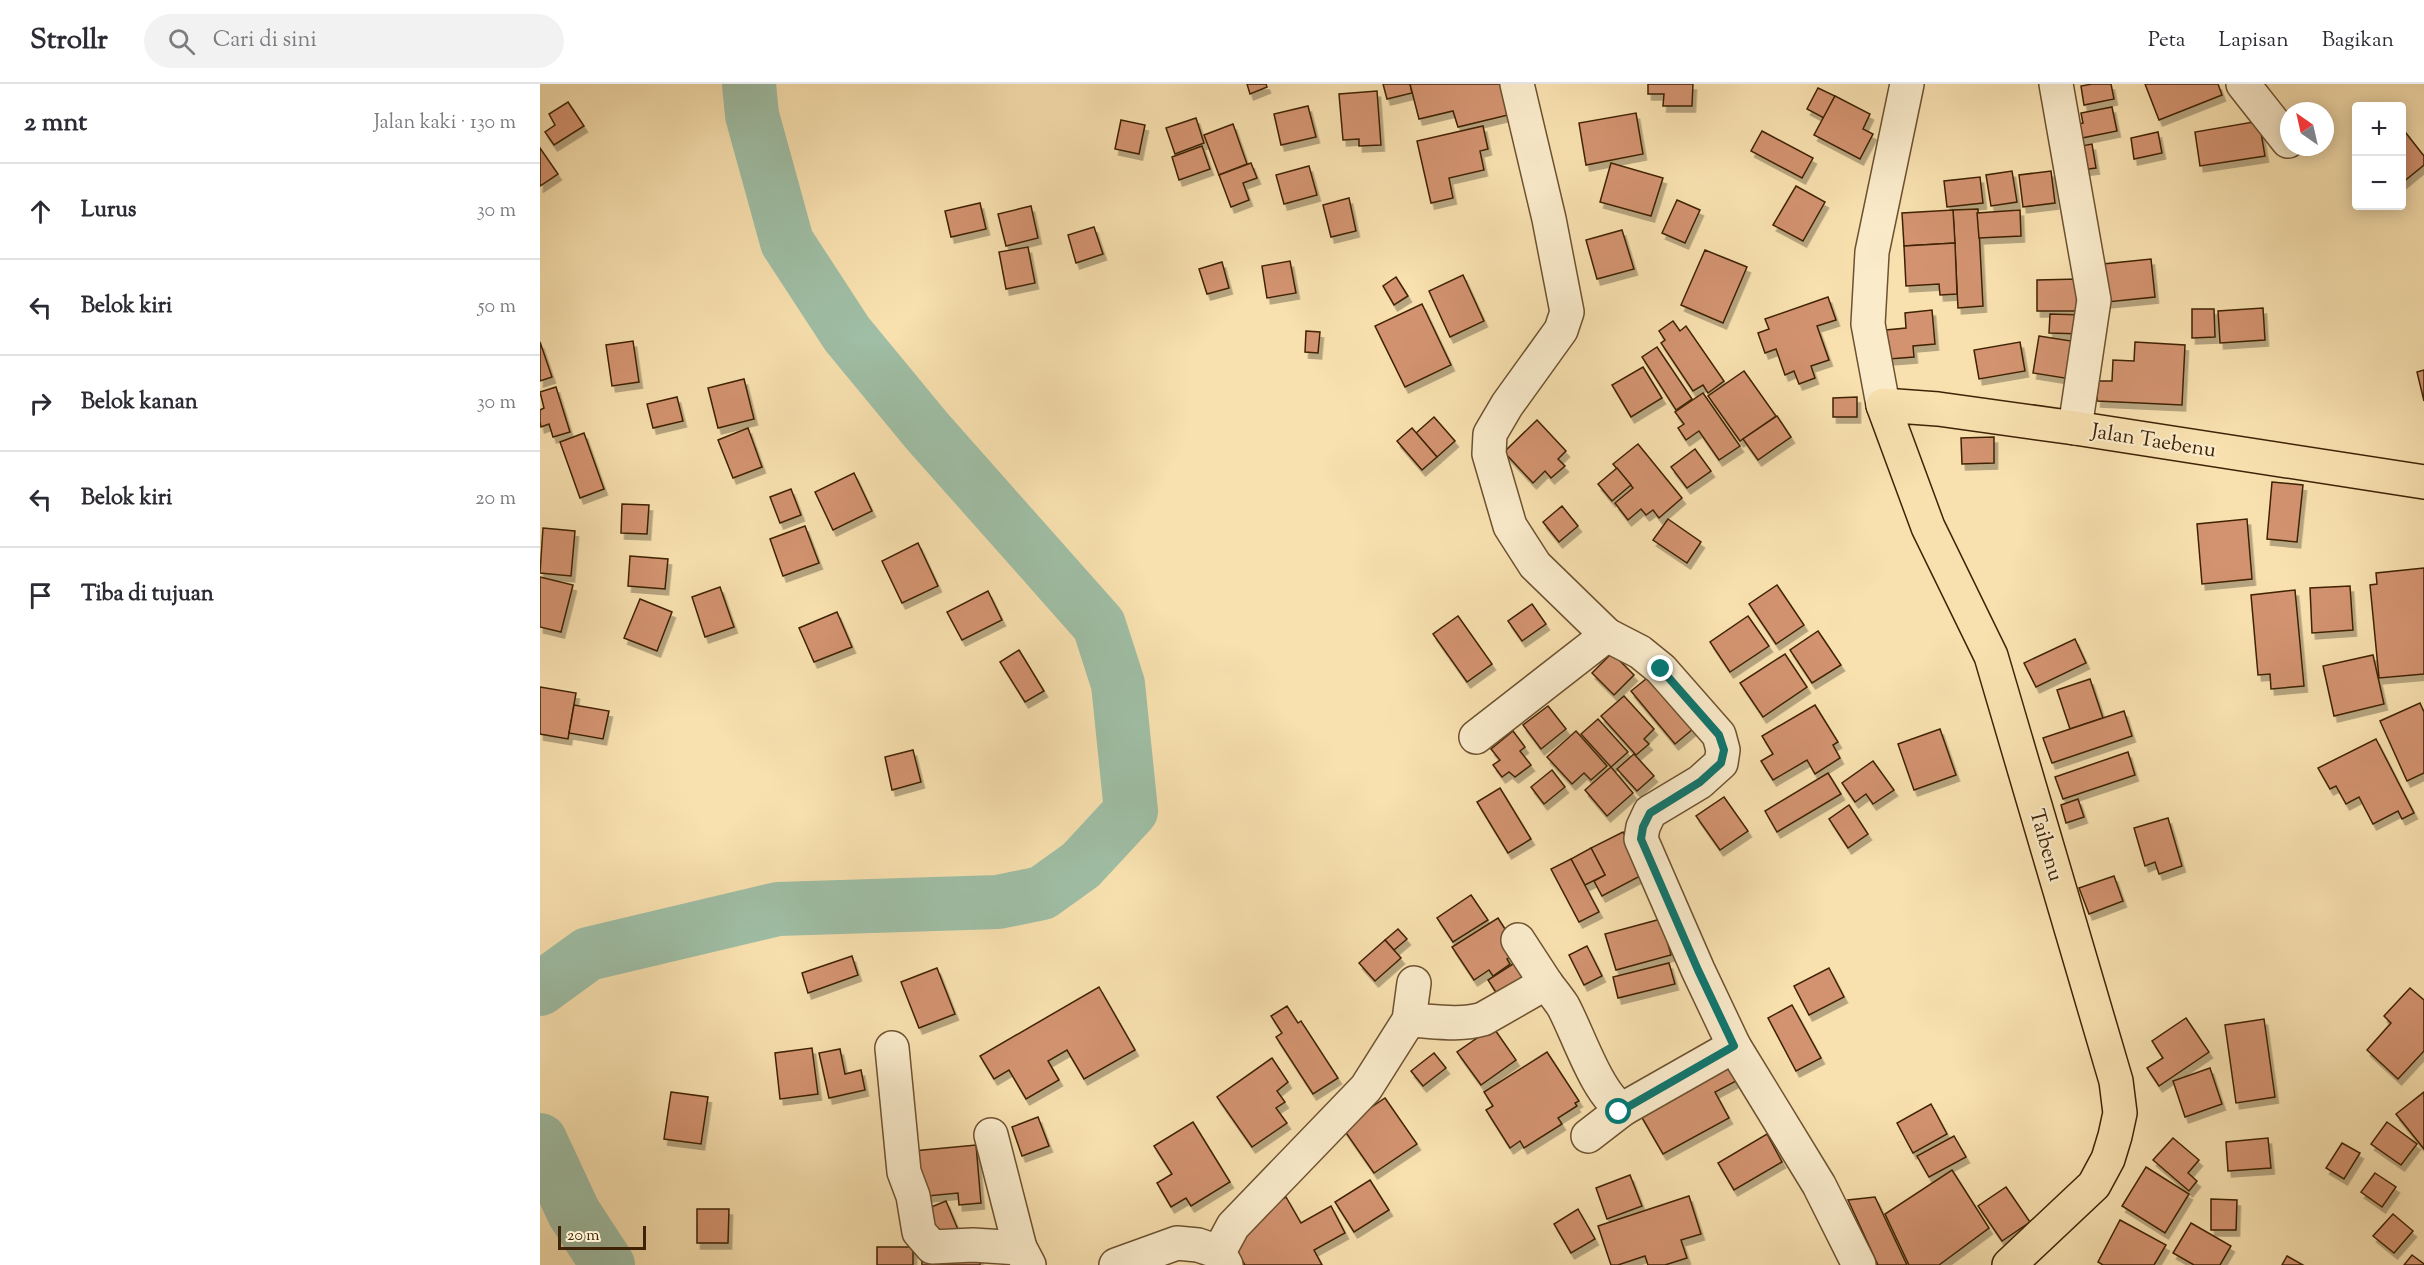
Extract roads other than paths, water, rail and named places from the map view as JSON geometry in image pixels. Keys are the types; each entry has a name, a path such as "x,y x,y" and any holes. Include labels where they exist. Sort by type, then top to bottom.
{"main road":[{"name":"Jalan Taebenu","path":"1883,405 1938,409 2075,428 2424,482"},
{"name":"Taibenu","path":"1883,405 1928,527 1991,656 2116,1081 2120,1113 2108,1159 2094,1185 2009,1265"}],"street":[{"path":"1517,84 1549,219 1567,312 1561,330 1507,405 1490,434 1489,454 1510,526 1535,566 1607,635 1640,652 1661,669 1719,735 1724,750 1721,763 1700,782 1650,813 1643,827 1641,839 1734,1046 1820,1185 1859,1265"},
{"path":"1883,405 1868,324 1872,252 1906,84"},
{"path":"2057,84 2094,300 2075,428"},
{"path":"2243,84 2280,131"},
{"path":"1476,737 1607,635"},
{"path":"1518,940 1563,1006 1586,1057 1612,1101 1611,1118 1734,1046"},
{"path":"1116,1265 1177,1243 1198,1245 1223,1258 1233,1226 1366,1088 1409,1020 1414,983"},
{"path":"1409,1020 1447,1023 1475,1022 1546,983"},
{"path":"892,1048 904,1172 913,1196 919,1232 932,1247 973,1245 1024,1256 991,1135"}],"waterway":[{"path":"540,989 588,954 778,909 998,902 1042,893 1081,865 1131,811 1118,684 1099,625 927,431 847,334 787,242 752,115 749,84"},
{"path":"540,1140 574,1213 608,1265"}]}
